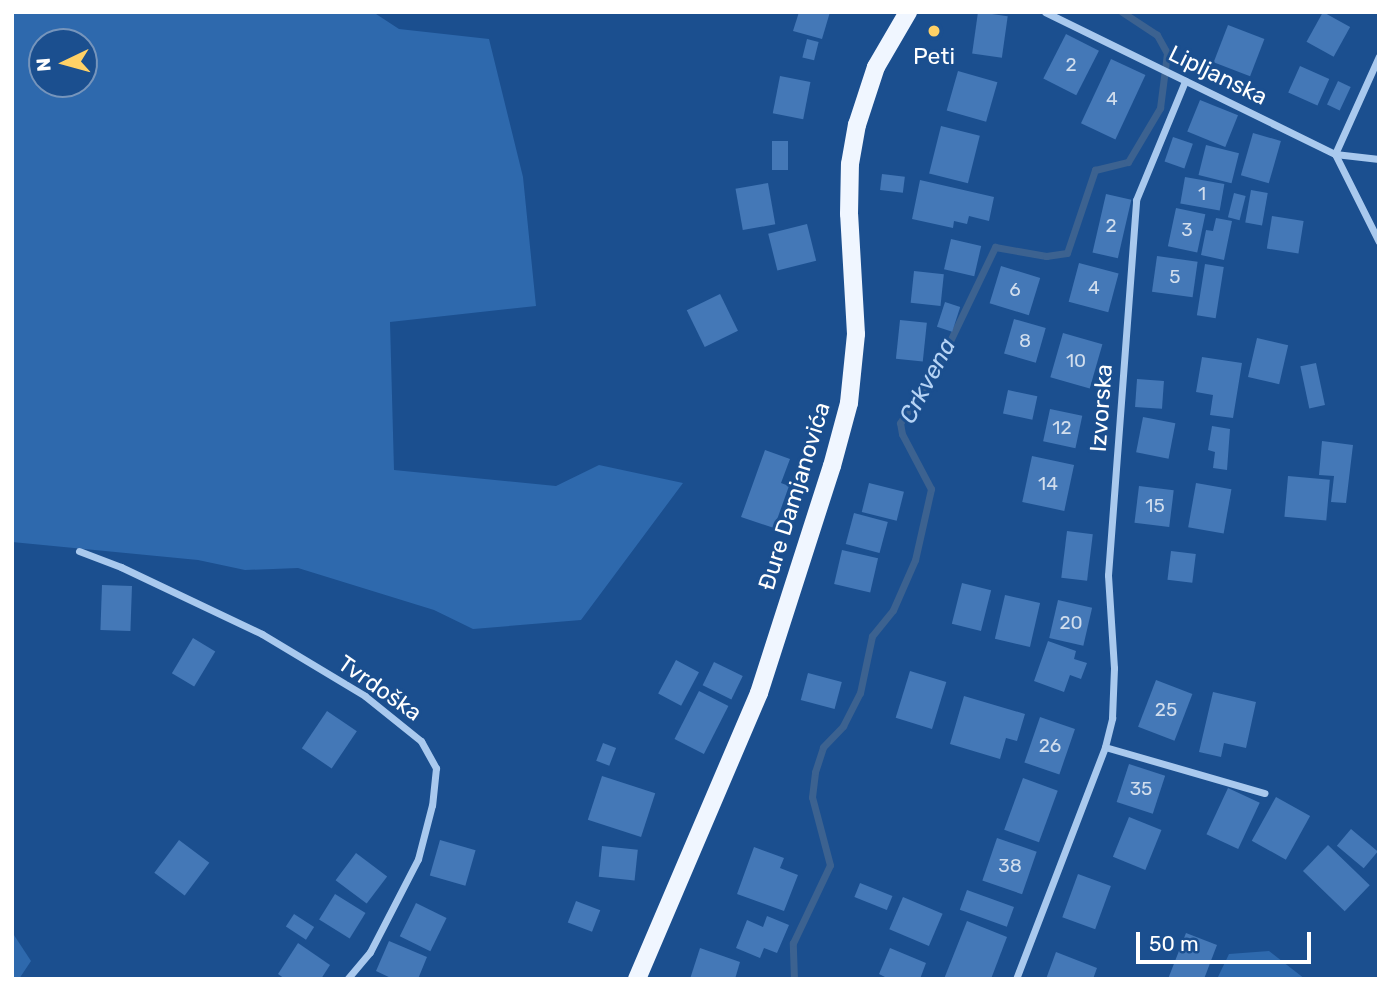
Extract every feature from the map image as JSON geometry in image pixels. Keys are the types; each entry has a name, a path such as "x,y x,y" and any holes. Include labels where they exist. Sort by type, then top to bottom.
{"main road":[{"name":"Đure Damjanovića","path":"637,979 759,693 835,453 849,403 856,334 850,164 857,125 876,67 908,12"}],"street":[{"name":"Lipljanska","path":"1045,12 1335,154 1379,159"},
{"path":"1379,56 1335,154 1379,242"},
{"name":"Izvorska","path":"1016,979 1105,747 1112,718 1114,668 1108,575 1136,200 1185,81"},
{"name":"Tvrdoška","path":"79,551 121,567 262,634 365,696 421,741 436,768 432,805 418,859 370,951 347,979"},
{"path":"1105,747 1265,793"}],"shaded area":[{"path":"12,12 373,12 399,29 489,39 523,177 536,306 390,322 394,470 556,486 599,465 683,483 581,620 473,629 434,610 298,568 245,570 198,560 12,542"},
{"path":"12,932 31,961 19,979 12,979"},
{"path":"1269,951 1305,979 1217,979 1229,954"}],"building":[{"path":"799,12 830,12 822,39 793,31"},
{"path":"978,12 1008,16 1002,58 972,54"},
{"path":"1323,12 1350,27 1334,57 1307,42"},
{"path":"1228,25 1264,39 1250,76 1214,62"},
{"path":"1066,34 1099,51 1076,95 1043,79"},
{"path":"807,39 819,42 814,60 802,57"},
{"path":"1111,59 1145,75 1115,139 1081,123"},
{"path":"1300,66 1329,79 1317,106 1288,92"},
{"path":"958,71 997,82 986,122 947,110"},
{"path":"780,76 810,82 803,119 773,113"},
{"path":"1338,81 1351,87 1340,110 1327,105"},
{"path":"1200,100 1238,115 1225,147 1187,132"},
{"path":"941,126 980,136 968,183 929,174"},
{"path":"1253,133 1281,141 1269,183 1241,175"},
{"path":"1173,137 1193,144 1184,168 1165,162"},
{"path":"772,141 788,141 788,170 772,170"},
{"path":"1206,145 1239,153 1231,183 1199,175"},
{"path":"882,174 905,177 903,193 880,190"},
{"path":"1185,177 1224,184 1220,211 1180,204"},
{"path":"920,180 994,197 989,221 969,216 967,224 954,221 953,228 912,219"},
{"path":"768,183 775,224 743,230 736,189"},
{"path":"1251,190 1268,193 1262,225 1245,222"},
{"path":"1234,193 1246,196 1240,220 1228,217"},
{"path":"1106,194 1131,200 1118,258 1093,252"},
{"path":"1176,208 1205,214 1197,252 1168,246"},
{"path":"1272,216 1304,221 1298,254 1267,249"},
{"path":"1216,218 1232,221 1224,260 1201,255 1206,230 1213,231"},
{"path":"807,224 816,261 777,271 768,234"},
{"path":"951,239 981,246 974,276 944,269"},
{"path":"1157,256 1198,262 1193,297 1152,292"},
{"path":"1079,263 1119,274 1108,312 1069,302"},
{"path":"1205,264 1224,267 1216,318 1197,315"},
{"path":"1001,266 1040,278 1029,315 990,303"},
{"path":"914,271 944,274 940,306 911,303"},
{"path":"720,294 738,331 705,347 687,310"},
{"path":"945,302 960,307 952,332 937,327"},
{"path":"1014,319 1046,328 1036,363 1004,354"},
{"path":"900,320 927,323 923,362 896,359"},
{"path":"1063,333 1102,344 1090,389 1050,377"},
{"path":"1257,338 1288,345 1279,384 1248,377"},
{"path":"1202,357 1242,363 1233,418 1210,415 1213,395 1196,392"},
{"path":"1316,363 1325,405 1309,408 1300,366"},
{"path":"1137,379 1164,381 1162,409 1135,407"},
{"path":"1008,390 1037,396 1032,420 1003,413"},
{"path":"1050,409 1082,416 1075,448 1043,441"},
{"path":"1143,417 1175,423 1169,459 1136,452"},
{"path":"1212,426 1230,429 1227,470 1213,468 1215,452 1208,450"},
{"path":"1322,441 1353,445 1346,503 1331,502 1334,476 1319,475"},
{"path":"765,450 790,459 781,483 789,486 774,528 741,517"},
{"path":"1032,456 1074,465 1064,511 1022,502"},
{"path":"1288,476 1330,480 1326,521 1284,517"},
{"path":"869,483 904,492 897,521 862,512"},
{"path":"1196,483 1231,489 1224,534 1188,527"},
{"path":"1139,486 1174,490 1169,527 1134,523"},
{"path":"854,513 888,522 880,553 846,544"},
{"path":"1067,531 1093,534 1087,581 1061,578"},
{"path":"842,550 878,558 870,592 834,584"},
{"path":"1171,551 1196,554 1192,583 1167,580"},
{"path":"962,583 991,590 981,631 952,624"},
{"path":"102,585 132,586 130,631 100,630"},
{"path":"1005,595 1040,603 1030,647 995,639"},
{"path":"1058,600 1092,608 1083,646 1049,638"},
{"path":"193,638 215,651 194,687 172,673"},
{"path":"1048,641 1076,651 1074,659 1087,663 1081,679 1070,675 1064,692 1034,681"},
{"path":"676,660 699,672 681,706 658,694"},
{"path":"714,662 743,676 731,699 703,685"},
{"path":"910,671 946,682 932,729 896,718"},
{"path":"808,673 842,682 835,709 801,700"},
{"path":"1156,680 1192,694 1174,741 1138,727"},
{"path":"699,691 728,706 704,754 674,739"},
{"path":"1213,692 1256,702 1246,748 1224,743 1221,757 1199,752"},
{"path":"964,696 1025,714 1017,741 1006,738 1000,759 950,744"},
{"path":"327,711 357,731 332,768 302,748"},
{"path":"1040,717 1075,729 1059,774 1024,762"},
{"path":"603,743 616,748 609,766 596,761"},
{"path":"1129,764 1165,776 1153,814 1117,802"},
{"path":"602,776 655,793 641,837 588,820"},
{"path":"1023,778 1058,791 1039,842 1004,830"},
{"path":"1228,788 1260,803 1238,849 1206,834"},
{"path":"1276,797 1310,816 1286,860 1252,841"},
{"path":"1129,817 1161,830 1145,870 1113,857"},
{"path":"1351,829 1378,851 1364,868 1337,846"},
{"path":"997,838 1037,852 1022,894 982,881"},
{"path":"179,840 209,863 185,896 154,873"},
{"path":"440,840 476,850 465,886 430,876"},
{"path":"1328,845 1370,885 1345,911 1303,871"},
{"path":"602,846 638,850 635,881 599,877"},
{"path":"754,847 784,858 780,868 798,875 784,911 737,894"},
{"path":"356,853 387,876 367,904 336,880"},
{"path":"1078,874 1111,886 1095,929 1062,917"},
{"path":"860,883 892,896 887,910 854,897"},
{"path":"967,890 1014,907 1007,927 960,910"},
{"path":"335,894 366,913 350,939 319,919"},
{"path":"903,897 943,914 929,946 889,929"},
{"path":"576,901 600,910 592,932 568,922"},
{"path":"416,903 447,918 430,951 400,936"},
{"path":"294,914 314,927 306,940 286,927"},
{"path":"767,916 789,925 777,953 764,948 760,958 736,948 747,920 763,927"},
{"path":"967,921 1007,937 991,979 944,979"},
{"path":"1186,933 1217,945 1204,979 1168,979"},
{"path":"389,941 427,957 418,979 393,979 376,971"},
{"path":"298,943 330,965 321,979 285,979 278,974"},
{"path":"700,948 740,962 735,979 690,979"},
{"path":"890,948 926,963 920,979 889,979 879,974"},
{"path":"1056,952 1097,968 1093,979 1046,979"}],"waterway":[{"name":"Crkvena","path":"794,979 793,943 830,865 812,797 815,772 823,747 843,726 860,693 872,636 893,610 915,560 931,489 902,434 900,423 939,364 995,247 1046,256 1067,253 1095,170 1128,162 1160,108 1167,53 1157,35 1122,12"}],"place":[{"name":"Peti","path":"934,31"}]}
